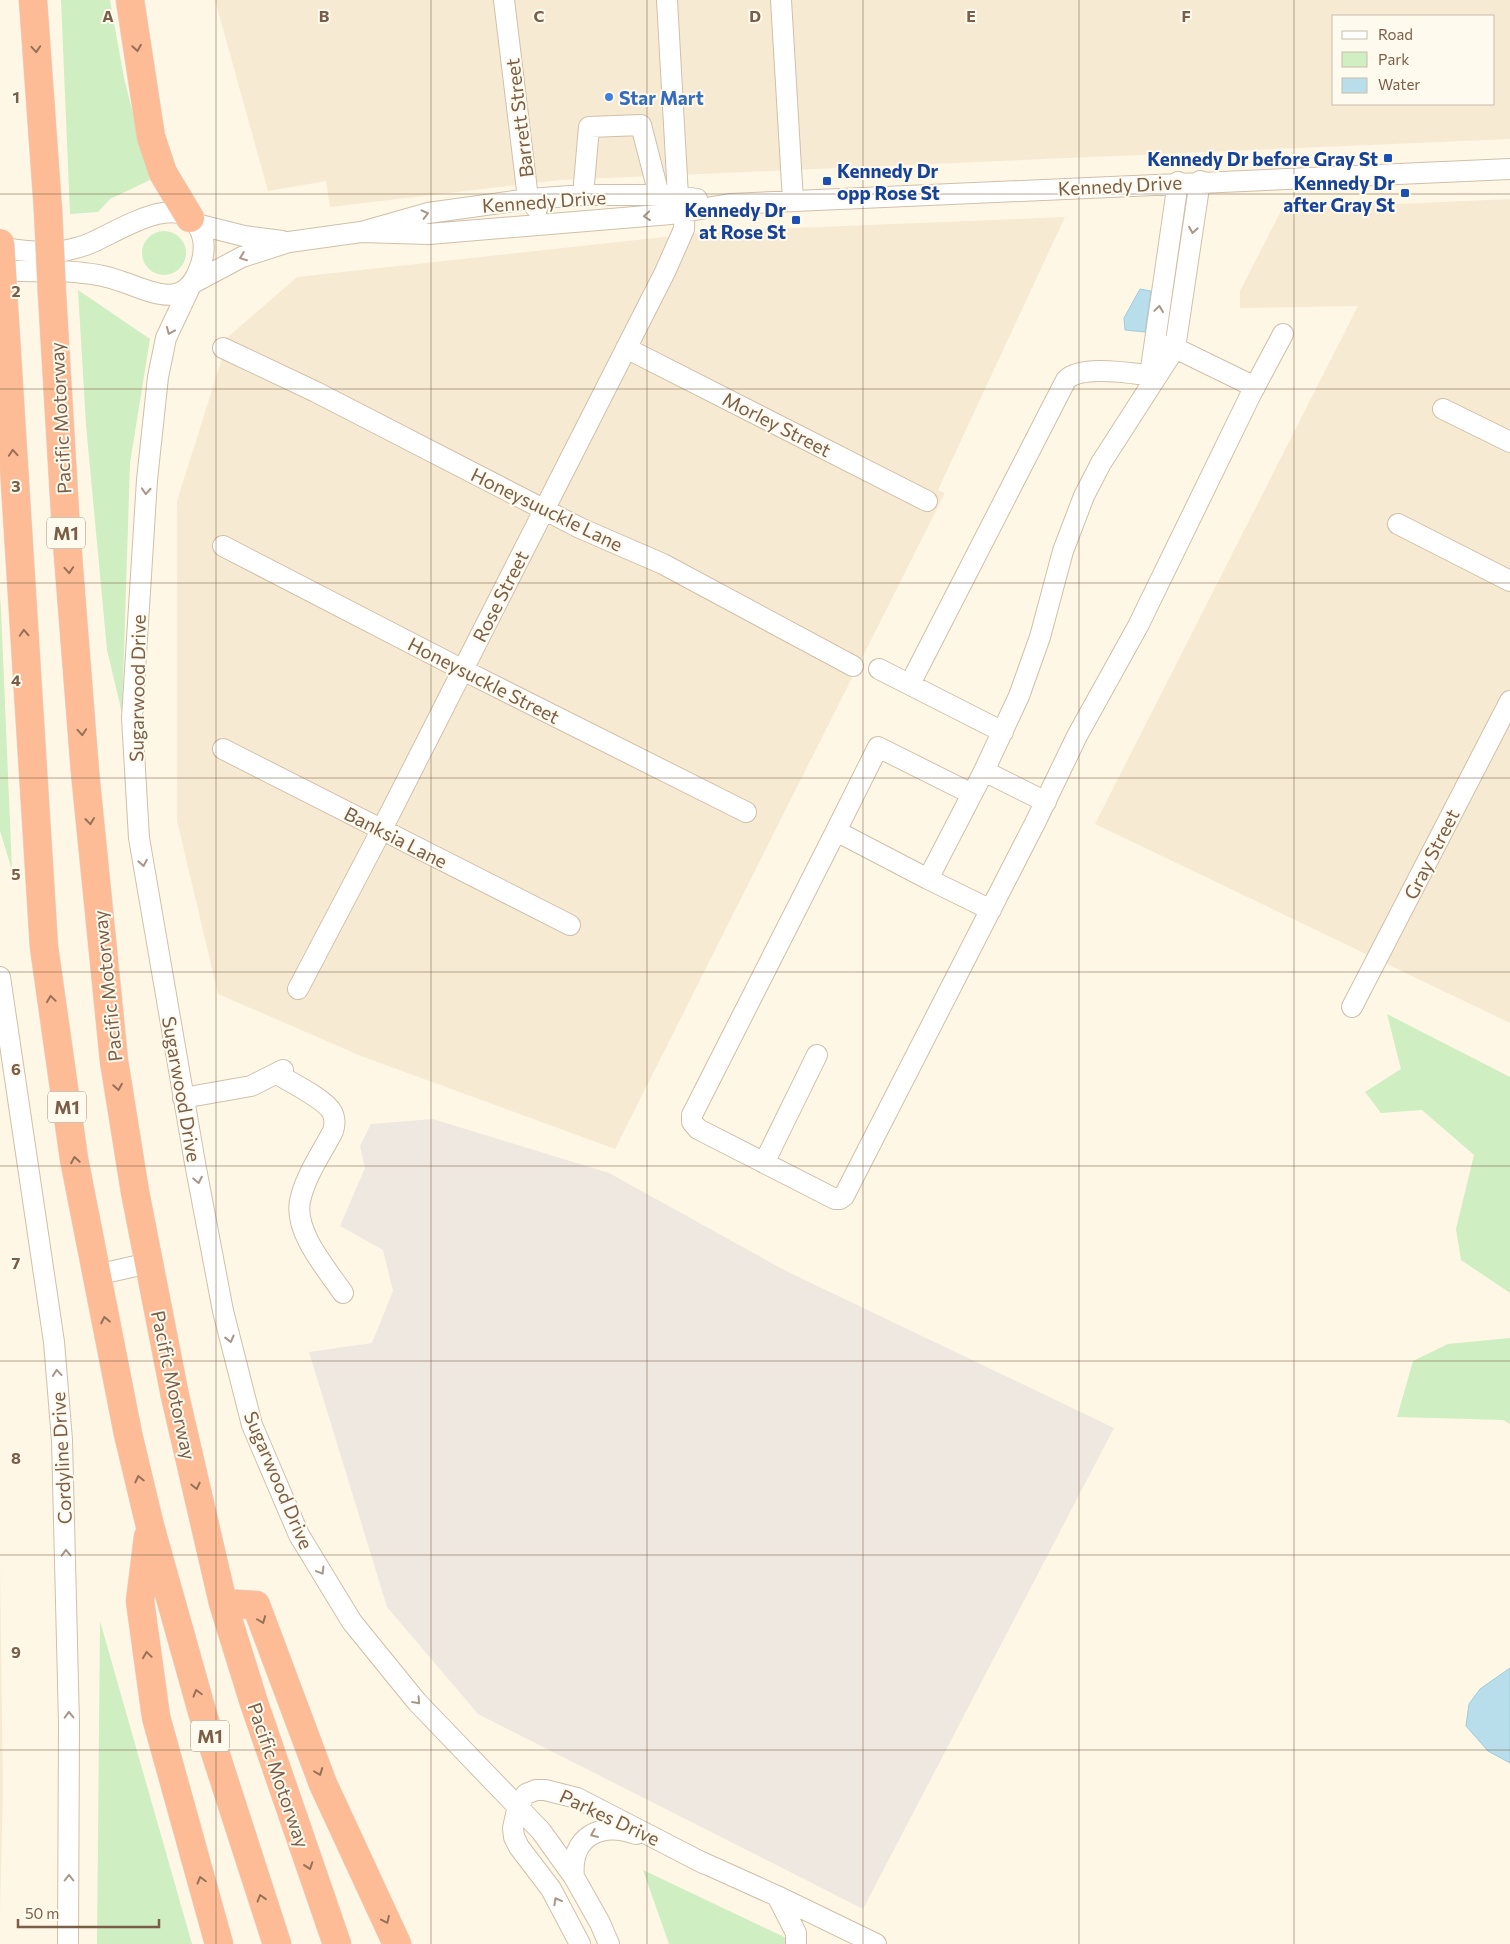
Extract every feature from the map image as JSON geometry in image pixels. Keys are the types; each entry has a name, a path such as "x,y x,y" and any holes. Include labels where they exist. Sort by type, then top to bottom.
{"highway":[{"name":"Pacific Motorway","path":"33,0 48,210 66,530 87,791 114,1062 135,1192 175,1396 223,1603 254,1703 337,1944"},
{"path":"130,0 151,137 163,173 193,221"},
{"name":"M1","path":"0,245 44,947 74,1158 126,1424 150,1526 203,1715 277,1944"},
{"path":"150,1526 140,1601 156,1717 219,1944"},
{"path":"223,1603 256,1605 323,1784 397,1944"}],"street":[{"name":"Barrett Street","path":"504,0 529,199 505,228"},
{"path":"668,0 677,200"},
{"path":"781,0 793,201"},
{"path":"583,195 589,127 641,125 677,200"},
{"name":"Kennedy Drive","path":"2,281 85,273 120,281 150,292 166,295 178,294 192,284 242,258 289,242 362,232 428,213 529,199 583,195 730,204 1510,168"},
{"path":"928,879 984,771 1019,696 1033,659 1059,564 1075,517 1101,463 1153,375 1175,348 1200,181"},
{"path":"1153,375 1154,344 1178,182"},
{"path":"529,199 538,209 573,223"},
{"name":"Kennedy Drive","path":"362,232 429,234 573,223 677,200"},
{"name":"Rose Street","path":"298,989 382,830 681,238 684,229 677,200"},
{"name":"Kennedy Drive","path":"0,245 31,251 66,251 92,243 128,225 160,213 176,213 193,221 244,236 289,242"},
{"name":"Sugarwood Drive","path":"193,221 203,240 204,257 166,338 158,377 147,480 132,718 139,838 183,1098 223,1311 252,1425 299,1535 352,1622 417,1702 518,1806 545,1837 574,1877 600,1923 609,1944"},
{"path":"972,794 878,747 692,1118 693,1124 698,1129 835,1199 840,1199 844,1196 1078,736 1138,626 1255,387 1283,334"},
{"path":"1154,344 1175,348 1255,387"},
{"name":"Honeysuuckle Lane","path":"223,348 316,392 589,532 663,564 853,666"},
{"name":"Morley Street","path":"626,348 927,501"},
{"path":"910,684 1066,380 1075,373 1084,372 1153,375"},
{"path":"1443,409 1510,442"},
{"path":"1398,524 1510,580"},
{"name":"Honeysuckle Street","path":"223,546 462,670 746,812"},
{"path":"879,669 1003,732"},
{"name":"Gray Street","path":"1352,1007 1510,701"},
{"name":"Banksia Lane","path":"222,749 570,925"},
{"path":"984,771 1046,802"},
{"path":"836,831 991,910"},
{"name":"Cordyline Drive","path":"0,977 54,1342 62,1440 70,1724 68,1944"},
{"path":"764,1163 817,1055"},
{"path":"183,1098 251,1086 280,1072 324,1103 333,1115 334,1124 304,1188 299,1213 307,1238 343,1293"},
{"path":"96,1275 149,1263"},
{"name":"Parkes Drive","path":"518,1806 528,1792 542,1789 561,1792 586,1802 705,1864"},
{"path":"518,1806 513,1828 515,1841 551,1889 580,1944"},
{"name":"Parkes Drive","path":"574,1877 573,1864 578,1847 587,1837 603,1831 629,1832 777,1896 876,1944"},
{"path":"777,1896 796,1933 796,1944"}],"shaded area":[{"path":"215,0 1510,0 1510,139 560,180 330,207 326,181 268,191"},
{"path":"1510,199 1510,1023 1095,824 1358,306 1240,308 1240,291 1282,209"},
{"path":"1065,217 938,490 945,493 615,1149 361,1056 218,994 177,821 177,501 229,336 297,277 719,231"},
{"path":"433,1119 609,1173 786,1271 1114,1428 863,1909 478,1714 387,1607 309,1352 372,1343 393,1291 383,1250 340,1226 365,1168 360,1146 371,1124"},
{"path":"0,1563 3,1791 0,1913"}],"green space":[{"path":"61,0 110,0 124,78 150,180 110,199 98,212 70,214"},
{"path":"160,231 168,231 180,237 186,253 180,269 168,275 160,275 148,269 142,257 142,249 148,237"},
{"path":"78,290 150,339 130,463 122,713 107,650 86,425"},
{"path":"0,595 1,609 12,870 0,831"},
{"path":"1387,1014 1510,1077 1510,1293 1461,1260 1456,1229 1474,1155 1422,1110 1381,1113 1365,1092 1401,1069"},
{"path":"1510,1338 1510,1424 1503,1420 1397,1417 1413,1361 1448,1344"},
{"path":"100,1621 192,1944 97,1944"},
{"path":"643,1870 799,1944 669,1944"}],"water":[{"path":"1140,289 1151,291 1145,332 1125,330 1124,318"},
{"path":"1510,1668 1510,1763 1488,1751 1466,1726 1469,1704 1480,1689"}],"place":[{"name":"Star Mart","path":"609,97"},
{"name":"Kennedy Dr before Gray St","path":"1388,158"},
{"name":"Kennedy Dr opp Rose St","path":"827,181"},
{"name":"Kennedy Dr after Gray St","path":"1405,193"},
{"name":"Kennedy Dr at Rose St","path":"796,220"}]}
